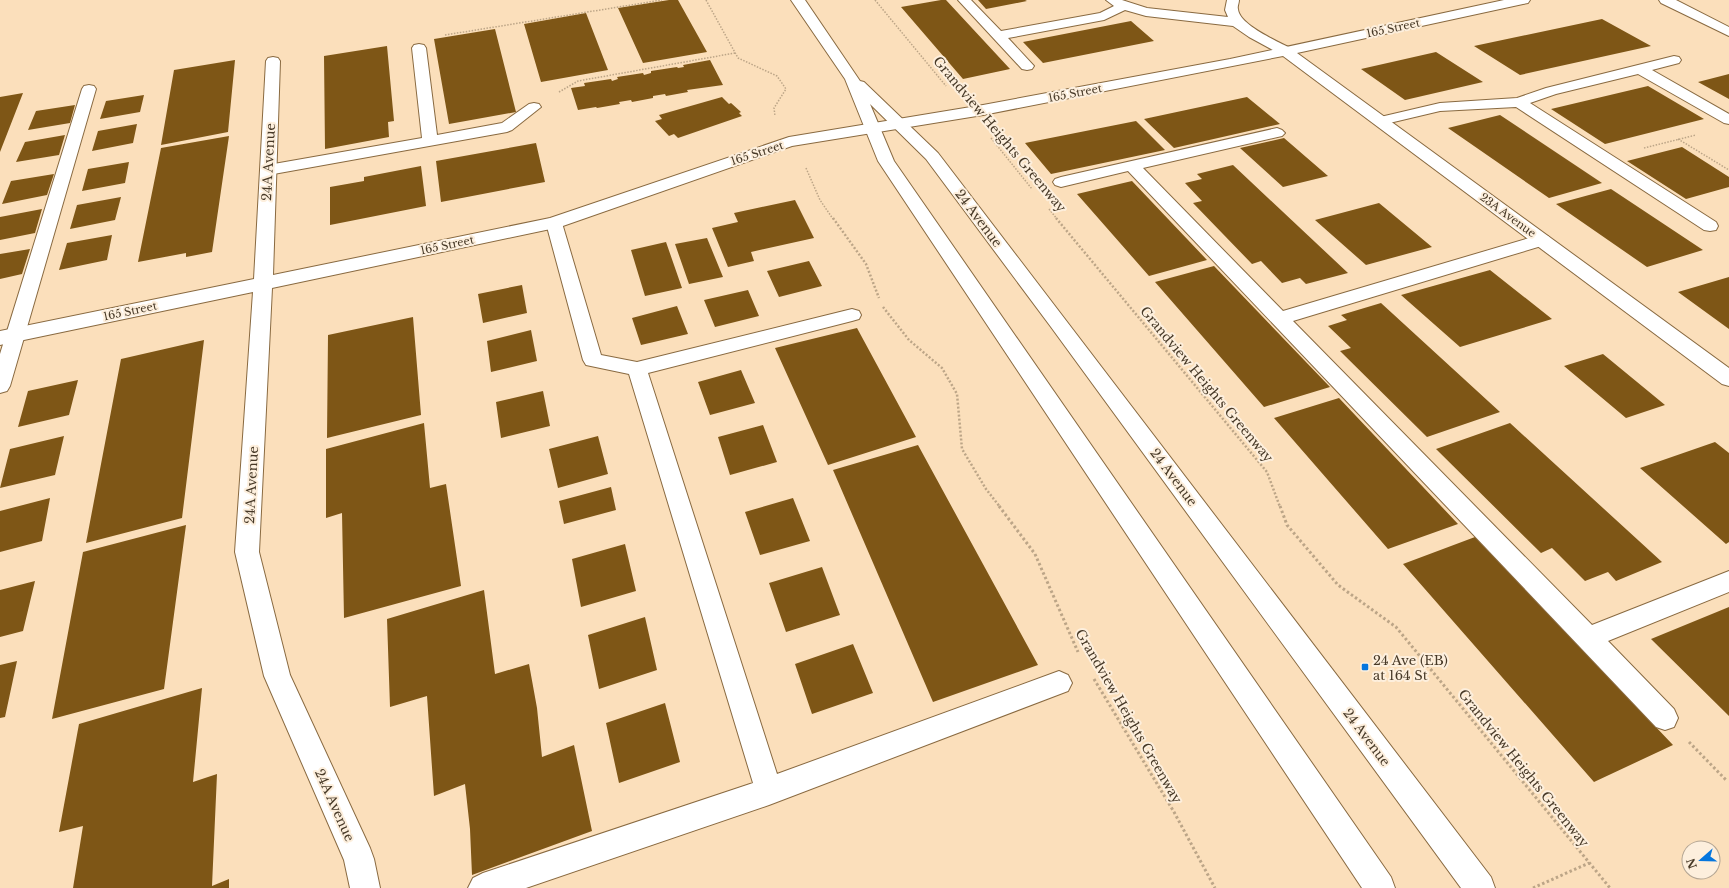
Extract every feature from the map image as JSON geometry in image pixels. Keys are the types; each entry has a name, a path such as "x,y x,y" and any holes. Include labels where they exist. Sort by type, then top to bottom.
{"street":[{"name":"24 Avenue","path":"798,0 852,79 886,161 1380,888"},
{"name":"165 Street","path":"7,337 554,223 789,142 968,112 1287,52 1522,0"},
{"path":"1666,0 1729,32"},
{"name":"23A Avenue","path":"1287,52 1729,379"},
{"name":"24A Avenue","path":"273,61 263,284 247,552 277,676 359,859 365,888"},
{"name":"24 Avenue","path":"852,79 932,156 1054,316 1480,888"}],"lane":[{"path":"964,0 1027,66"},
{"path":"1233,0 1231,10 1237,22 1254,34 1287,52"},
{"path":"998,36 1104,16 1118,3 1164,15 1237,22"},
{"path":"419,48 430,140"},
{"path":"1381,121 1440,107 1519,102 1551,91 1640,70 1674,60"},
{"path":"1640,70 1729,120"},
{"path":"0,386 7,337 89,88"},
{"path":"1519,102 1710,226"},
{"path":"268,170 506,127 534,107"},
{"path":"1060,182 1277,133"},
{"path":"1132,166 1665,718"},
{"path":"554,223 593,360 637,369 852,315"},
{"path":"1279,319 1542,240"},
{"path":"637,369 769,791"},
{"path":"1588,638 1729,581"},
{"path":"483,888 769,791 1059,683"}],"path":[{"path":"419,48 418,44 433,42 433,37 662,0"},
{"name":"Grandview Heights Greenway","path":"706,0 738,58 777,76 786,89 774,108 777,124 804,164 820,200 866,264 883,308 909,340 942,368 946,374 957,394 962,450 986,489 1035,554 1080,656"},
{"name":"Grandview Heights Greenway","path":"875,0 1034,190"},
{"path":"534,107 578,81 735,53"},
{"path":"1604,157 1700,134"},
{"path":"1678,139 1729,170"},
{"name":"Grandview Heights Greenway","path":"1049,209 1267,472 1287,525 1338,585 1396,627 1610,888"},
{"name":"Grandview Heights Greenway","path":"1093,677 1174,812 1215,888"},
{"path":"1665,718 1726,780"},
{"path":"1533,888 1589,863"}],"building":[{"path":"678,0 707,52 643,63 618,8"},
{"path":"946,0 1010,69 963,79 901,7"},
{"path":"978,0 1025,0 1027,1 986,9"},
{"path":"586,13 608,70 541,82 524,24"},
{"path":"1602,19 1651,46 1520,75 1474,46"},
{"path":"1131,21 1154,41 1043,63 1023,42"},
{"path":"495,29 516,112 449,124 434,39"},
{"path":"387,46 394,121 388,122 389,137 325,149 324,56"},
{"path":"1436,52 1483,82 1405,100 1361,69"},
{"path":"235,60 228,132 161,145 174,70"},
{"path":"710,60 723,85 687,90 688,92 666,96 665,94 653,96 653,98 632,102 631,100 619,102 620,104 578,110 571,88 585,86 584,83 611,79 612,81 618,79 617,77 643,73 644,75 651,73 651,71 684,67 683,65"},
{"path":"1729,74 1729,99 1698,82"},
{"path":"1648,86 1704,119 1605,144 1551,109"},
{"path":"23,93 0,152 0,97"},
{"path":"144,95 140,112 100,119 106,101"},
{"path":"722,97 741,112 739,113 742,116 678,138 674,134 669,136 655,121 662,119 659,115"},
{"path":"1247,97 1280,124 1174,148 1144,119"},
{"path":"75,105 70,123 28,130 36,111"},
{"path":"1500,115 1602,183 1549,198 1448,128"},
{"path":"1136,121 1165,150 1051,174 1025,143"},
{"path":"137,124 133,143 92,151 98,131"},
{"path":"65,135 59,155 16,162 25,142"},
{"path":"229,136 212,252 186,257 186,253 138,262 161,148"},
{"path":"1284,138 1328,176 1283,187 1240,148"},
{"path":"536,143 545,182 441,202 436,161"},
{"path":"1682,147 1729,177 1729,187 1686,199 1627,161"},
{"path":"129,162 125,183 82,191 88,169"},
{"path":"1233,165 1348,273 1306,284 1300,278 1282,283 1261,261 1252,264 1193,203 1202,201 1185,183 1202,179 1197,174"},
{"path":"421,166 426,206 330,225 330,187 364,181 364,177"},
{"path":"54,174 47,195 2,204 11,181"},
{"path":"1132,181 1207,260 1149,276 1077,194"},
{"path":"1611,189 1703,250 1647,267 1556,204"},
{"path":"121,197 115,220 70,229 77,205"},
{"path":"795,200 814,238 751,252 754,261 728,267 712,228 738,222 734,213"},
{"path":"1379,203 1432,247 1366,265 1315,220"},
{"path":"42,209 35,233 0,240 0,217"},
{"path":"112,235 107,260 59,270 67,243"},
{"path":"707,238 723,277 689,284 675,244"},
{"path":"666,242 682,288 645,296 631,250"},
{"path":"30,249 22,274 0,279 0,254"},
{"path":"809,261 822,286 779,297 767,271"},
{"path":"1214,266 1330,387 1264,407 1155,282"},
{"path":"1490,270 1552,319 1460,347 1401,295"},
{"path":"1729,277 1729,329 1678,292"},
{"path":"522,285 527,313 483,323 478,294"},
{"path":"748,290 759,316 715,327 704,300"},
{"path":"1381,303 1500,412 1427,437 1340,351 1351,348 1328,326 1347,320 1341,315"},
{"path":"677,306 688,334 641,345 632,318"},
{"path":"413,317 421,415 327,438 328,335"},
{"path":"857,328 916,437 828,465 775,348"},
{"path":"531,330 537,361 491,372 487,341"},
{"path":"204,340 182,518 86,543 121,359"},
{"path":"1603,354 1665,405 1626,418 1564,366"},
{"path":"741,370 755,403 710,415 698,382"},
{"path":"78,380 69,415 18,427 28,391"},
{"path":"543,391 550,426 501,438 496,402"},
{"path":"1339,398 1458,524 1388,549 1274,418"},
{"path":"424,423 430,488 446,484 461,586 344,618 342,513 326,518 326,449"},
{"path":"1510,423 1662,562 1616,581 1608,572 1585,581 1552,548 1541,553 1436,449"},
{"path":"763,425 777,462 730,475 718,437"},
{"path":"64,436 55,475 0,488 10,449"},
{"path":"598,436 608,474 558,488 549,449"},
{"path":"1715,442 1729,453 1729,542 1726,544 1640,468"},
{"path":"918,445 1038,665 933,702 833,470"},
{"path":"611,487 616,510 564,524 559,501"},
{"path":"50,498 42,541 0,552 0,511"},
{"path":"793,498 810,541 760,555 745,512"},
{"path":"186,525 164,689 52,719 83,552"},
{"path":"1475,537 1673,745 1594,782 1403,564"},
{"path":"625,544 636,591 581,607 572,559"},
{"path":"822,567 840,615 786,632 769,583"},
{"path":"35,581 23,631 0,637 0,590"},
{"path":"484,590 495,674 529,664 537,708 542,757 574,745 592,831 472,875 470,829 465,784 434,796 427,696 390,707 387,619"},
{"path":"1729,607 1729,716 1651,639"},
{"path":"645,617 657,670 599,689 588,635"},
{"path":"853,644 873,693 812,714 795,664"},
{"path":"17,661 5,717 0,718 0,665"},
{"path":"202,688 193,782 217,774 212,886 229,879 229,888 73,888 83,826 59,832 79,724"},
{"path":"665,703 680,762 619,783 606,723"}],"place":[{"name":"24 Ave (EB) at 164 St","path":"1365,667"}]}
